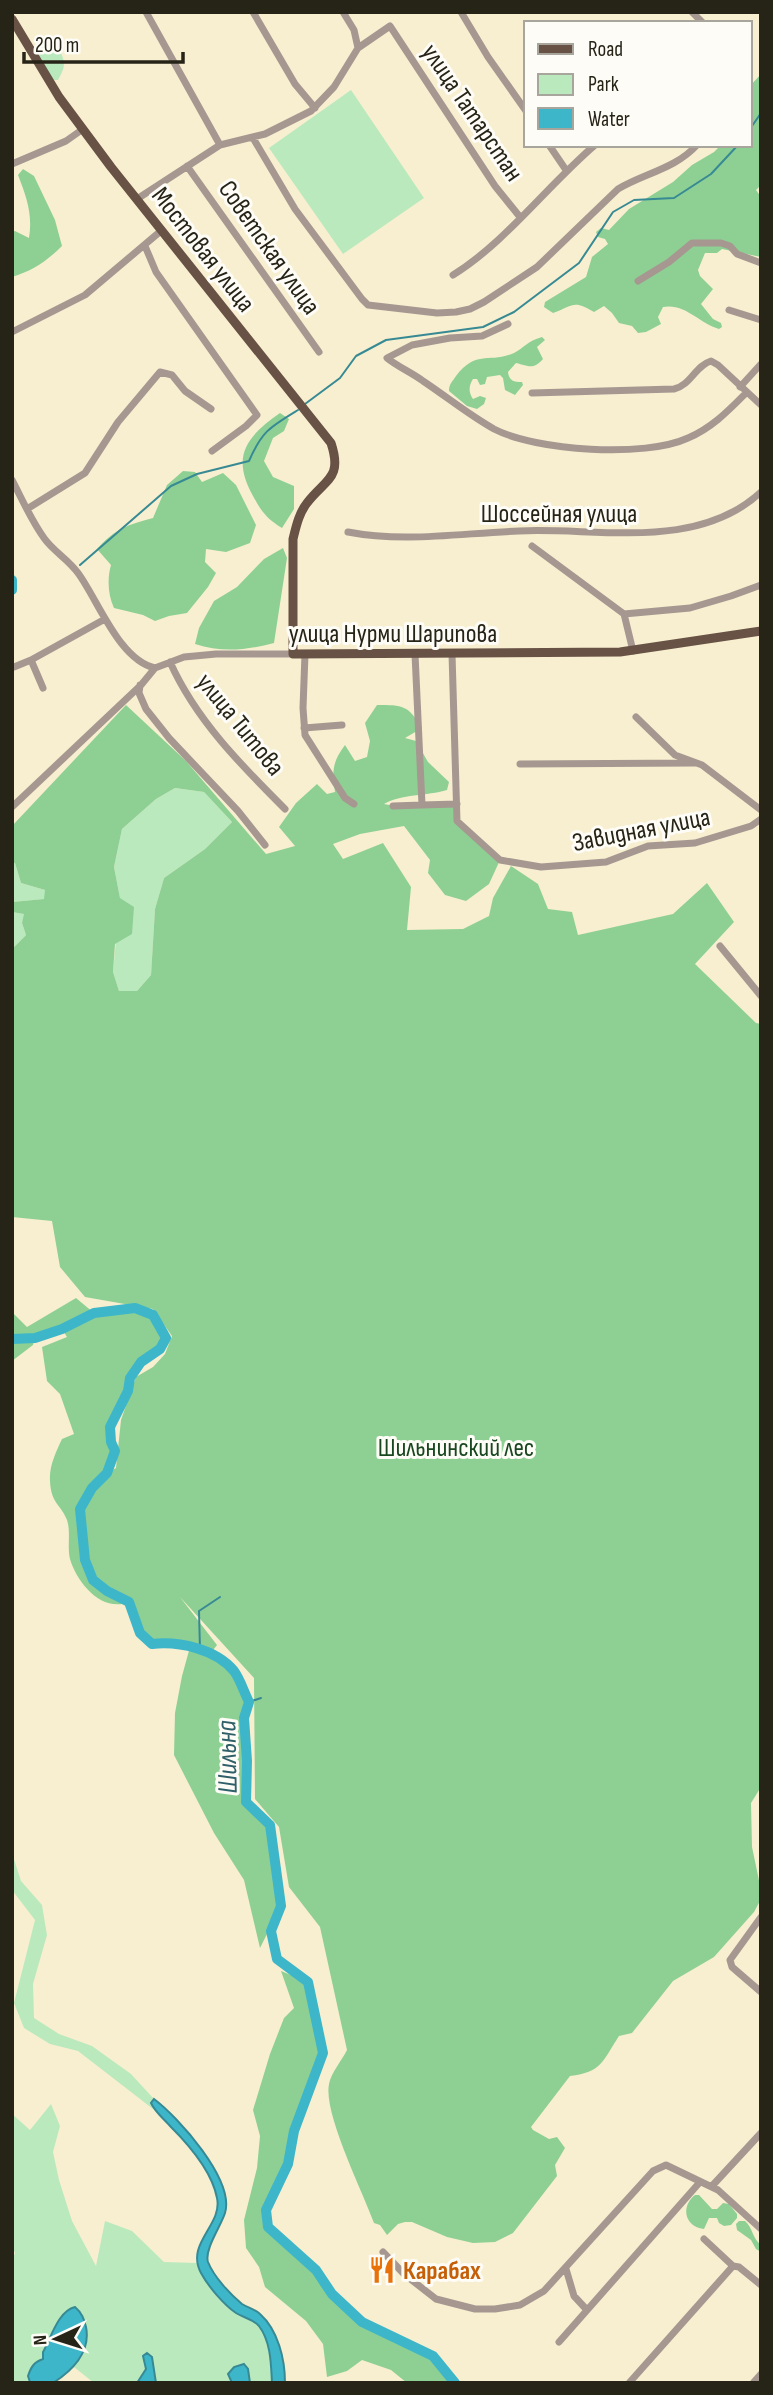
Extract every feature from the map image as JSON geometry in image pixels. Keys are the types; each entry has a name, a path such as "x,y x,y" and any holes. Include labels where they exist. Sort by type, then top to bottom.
{"main road":[{"name":"Мостовая улица","path":"12,19 59,97 83,129 331,443 335,469 328,482 306,503 293,539 293,654"},
{"name":"улица Нурми Шарипова","path":"293,654 633,651 761,631"}],"street":[{"path":"146,12 220,145"},
{"path":"253,12 295,84 315,108"},
{"path":"343,12 354,30 358,48"},
{"path":"461,12 524,108"},
{"path":"692,12 702,19"},
{"name":"улица Татарстан","path":"358,48 390,26 495,186 520,216"},
{"name":"Советская улица","path":"137,199 220,145 253,138 284,126 315,108 334,87 358,48"},
{"path":"12,164 66,141 83,129"},
{"path":"253,138 295,209 368,305 437,313 456,312 484,302 537,267 618,189 669,167 695,147"},
{"path":"550,147 566,170"},
{"path":"453,275 484,254 566,170 593,147"},
{"name":"Советская улица","path":"187,166 319,352"},
{"path":"12,332 85,295 162,230"},
{"path":"638,281 669,262 692,243 721,243 730,246 737,254 761,263"},
{"name":"Мостовая улица","path":"145,246 156,272 257,415 212,451"},
{"path":"729,310 761,320"},
{"path":"508,324 482,336 412,345 387,358 495,429 520,440 550,446 630,449 669,445 707,428 722,417 741,387 761,364"},
{"path":"532,393 674,389 686,384 705,363 711,362 718,365 761,405"},
{"path":"27,509 85,473 118,422 160,372 172,374 184,391 211,408"},
{"path":"12,480 43,537 79,574 105,619 128,650 146,666 155,668 141,685 12,807"},
{"name":"Шоссейная улица","path":"348,532 376,537 520,531 648,533 676,530 722,517 753,500 761,492"},
{"path":"532,546 624,614 633,651"},
{"path":"624,614 690,608 731,597 761,584"},
{"path":"14,667 105,619"},
{"name":"улица Нурми Шарипова","path":"155,668 192,656 293,654"},
{"path":"305,654 304,728 308,743 345,797 354,804"},
{"path":"415,654 422,806"},
{"name":"Завидная улица","path":"452,654 457,821 500,860 541,867 606,862 648,846 695,843 751,826 761,819"},
{"path":"31,660 43,688"},
{"name":"улица Титова","path":"170,662 179,683 199,713 237,760 285,809"},
{"path":"141,685 139,693 146,709 265,845"},
{"path":"636,717 675,755 702,765 761,810"},
{"path":"304,728 342,725"},
{"path":"520,764 662,762 675,755"},
{"path":"662,762 667,765 695,763"},
{"path":"393,806 457,804"},
{"path":"720,946 761,996"},
{"path":"761,1917 730,1960 732,1967 761,1992"},
{"path":"712,2186 761,2133"},
{"path":"383,2252 404,2274 436,2299 475,2309 508,2308 529,2302 566,2269 597,2230 657,2167 670,2165 712,2186 761,2229"},
{"path":"559,2342 700,2182"},
{"path":"704,2239 733,2266 739,2267 761,2285"},
{"path":"629,2383 733,2266"},
{"path":"566,2269 573,2295 587,2310"},
{"path":"753,2383 761,2374"}],"green space":[{"path":"37,46 60,51 64,65 58,80 52,80 32,48"},
{"path":"761,74 761,185 756,190 761,197 761,257 722,249 717,253 705,253 698,270 700,276 713,289 701,304 722,327 719,329 712,326 678,308 663,307 658,317 661,324 638,333 632,326 619,323 604,306 594,312 573,305 553,313 544,307 545,302 586,277 592,257 608,244 605,239 598,237 596,232 601,228 609,230 629,209 673,182 719,147 752,147 752,84"},
{"path":"351,90 424,198 343,254 269,148"},
{"path":"23,169 34,176 55,220 62,246 39,265 12,277 12,232 29,238 30,229 28,205 18,175"},
{"path":"542,337 545,340 537,347 543,359 533,366 516,363 508,372 511,379 522,382 523,385 515,395 505,390 500,375 487,377 485,384 480,385 477,379 473,379 470,394 473,399 480,396 486,398 484,404 477,409 467,406 449,391 456,376 470,363 514,353"},
{"path":"280,413 289,419 284,431 273,438 264,461 273,477 294,486 294,509 282,528 262,510 246,482 243,470 243,458 251,439"},
{"path":"183,471 195,472 202,482 223,473 236,485 256,525 250,543 226,552 206,549 205,562 216,573 187,613 155,621 114,608 109,587 111,565 97,549 122,529 153,518 167,485"},
{"path":"283,548 287,558 274,643 234,650 195,644 199,628 214,601 237,587 264,559"},
{"name":"Шильнинский лес","path":"126,705 186,761 266,854 295,846 279,827 296,803 317,784 327,794 335,792 334,767 345,745 355,761 367,757 370,741 365,723 377,705 393,705 404,708 417,720 422,728 405,738 416,741 428,762 449,782 447,790 398,798 384,804 457,804 457,821 500,860 489,884 466,901 445,895 428,873 430,860 404,826 360,834 333,844 343,859 383,843 411,887 407,930 463,929 489,916 493,898 511,866 538,884 548,909 572,912 578,935 673,914 707,883 734,922 695,964 756,1023 761,1024 761,1787 751,1803 752,1847 761,1899 754,1912 714,1957 673,1981 632,2033 619,2036 600,2064 589,2072 570,2076 531,2127 549,2139 557,2137 565,2148 555,2165 557,2176 513,2233 495,2242 473,2243 447,2237 412,2222 398,2224 387,2235 380,2225 374,2223 332,2114 329,2084 347,2050 320,1927 289,1887 279,1827 255,1799 254,1678 180,1597 217,1645 210,1654 234,1671 249,1702 244,1718 246,1802 270,1825 281,1906 260,1948 244,1880 214,1833 174,1755 175,1713 190,1647 171,1641 152,1644 140,1633 129,1602 119,1604 100,1600 85,1586 73,1568 68,1525 52,1495 50,1475 53,1459 62,1439 74,1434 60,1394 47,1381 42,1347 67,1337 62,1329 35,1338 33,1345 12,1361 12,1312 27,1327 76,1298 94,1313 135,1308 153,1315 166,1338 160,1349 141,1362 130,1378 128,1391 110,1427 115,1451 108,1473 116,1468 121,1420 136,1377 153,1367 165,1354 172,1336 153,1309 85,1297 60,1267 52,1221 12,1217 12,949 26,935 22,923 24,914 12,912 12,902 44,899 45,890 21,883 15,863 12,863 12,826","holes":["175,788 204,792 232,822 205,849 164,878 155,909 151,975 137,991 119,991 113,972 115,944 132,934 134,907 120,898 114,867 122,829 156,799"]},
{"path":"175,788 204,792 232,822 205,849 164,878 155,909 151,975 137,991 119,991 113,972 120,898 114,867 122,829 156,799"},
{"path":"12,863 15,863 21,883 45,890 45,899 12,902"},
{"path":"12,912 25,914 22,923 26,935 12,949"},
{"path":"12,1853 21,1881 42,1905 47,1935 33,1984 34,2018 59,2034 92,2046 131,2074 154,2099 151,2103 153,2109 78,2051 50,2044 24,2028 14,2003 35,1920 12,1890"},
{"path":"281,1971 308,1982 323,2053 294,2131 288,2164 266,2210 268,2227 316,2270 332,2294 362,2322 433,2356 455,2383 407,2383 391,2370 362,2360 347,2371 327,2377 323,2344 306,2321 265,2287 259,2267 246,2248 244,2220 257,2168 260,2136 253,2110 284,2018 294,2008"},
{"path":"51,2104 60,2126 53,2152 59,2180 72,2221 96,2266 105,2221 132,2231 164,2262 198,2263 210,2283 229,2305 239,2315 256,2323 262,2331 269,2352 272,2383 250,2383 248,2369 228,2374 232,2383 156,2383 143,2362 146,2369 137,2383 94,2383 74,2367 86,2346 62,2316 30,2382 33,2383 12,2383 12,2261 15,2253 12,2246 12,2114 30,2130"},
{"path":"695,2195 699,2195 712,2209 717,2209 723,2203 729,2204 737,2218 731,2225 724,2226 717,2218 709,2218 704,2229 692,2225 686,2211"},
{"path":"739,2221 748,2224 761,2245 761,2252 737,2230 736,2224"}],"water":[{"path":"154,2099 190,2134 222,2184 226,2199 225,2213 211,2245 208,2262 228,2290 242,2304 258,2312 272,2328 282,2355 285,2383 272,2383 268,2346 259,2326 226,2305 201,2273 197,2262 198,2252 215,2217 217,2198 205,2169 193,2151 155,2109 151,2103"},
{"path":"75,2307 83,2319 87,2336 79,2360 53,2383 30,2382 30,2370 35,2363 43,2359 43,2352 56,2326 64,2314"},
{"path":"147,2353 152,2357 156,2383 137,2383 146,2369 143,2356"},
{"path":"244,2364 248,2369 250,2383 232,2383 228,2374 234,2367"}],"waterway":[{"path":"752,126 761,113"},
{"path":"305,404 340,378 356,356 386,340 483,327 514,312 579,263 613,212 634,200 674,198 711,174 736,147"},
{"path":"80,565 171,486 197,474 249,461 268,431 298,410"},
{"name":"Шильна","path":"12,580 12,590"},
{"name":"Шильна","path":"12,1339 35,1338 62,1329 94,1313 135,1308 153,1315 166,1338 160,1349 141,1362 130,1378 128,1391 110,1427 115,1451 107,1473 92,1488 80,1509 85,1560 93,1580 129,1602 140,1633 152,1644 185,1645 217,1657 234,1671 249,1702 244,1718 246,1802 270,1825 281,1906 271,1931 277,1959 308,1982 323,2053 294,2131 288,2164 266,2210 268,2227 316,2270 332,2294 362,2322 433,2356 455,2383"},
{"path":"200,1650 199,1611 220,1597"},
{"path":"249,1702 261,1698"}],"place":[{"name":"Карабах","path":"382,2270"}]}
